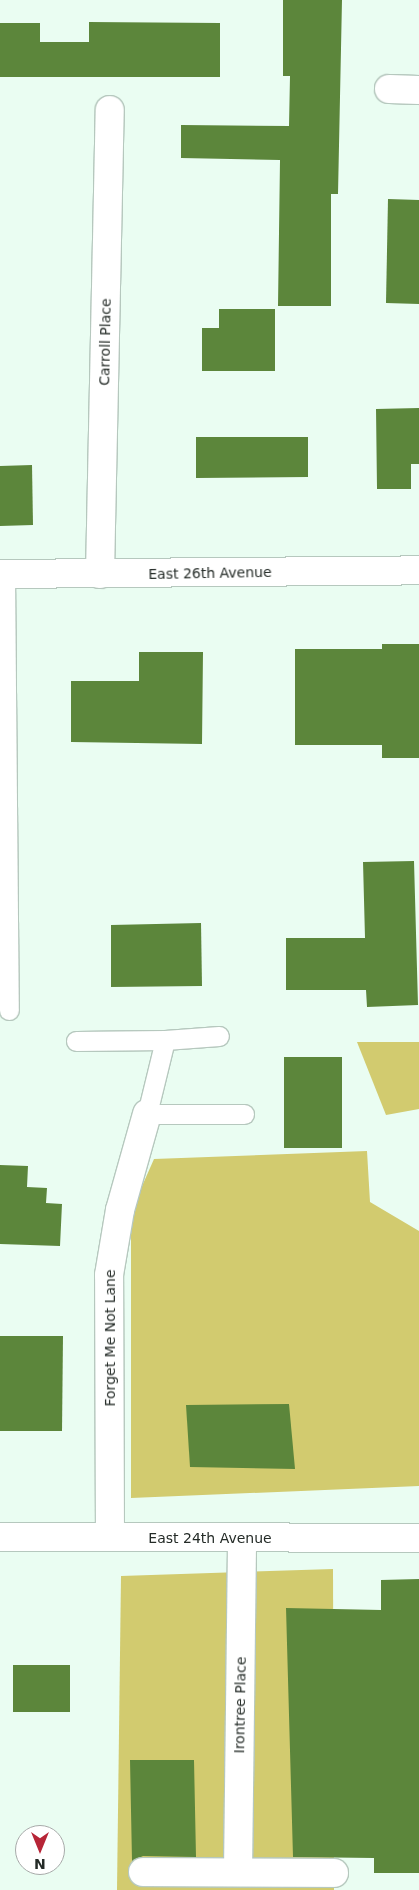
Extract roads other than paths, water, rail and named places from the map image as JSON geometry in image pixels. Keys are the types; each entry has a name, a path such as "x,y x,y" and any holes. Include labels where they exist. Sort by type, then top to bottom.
{"street":[{"path":"389,90 419,90"},
{"name":"Carroll Place","path":"100,574 110,110"},
{"name":"East 26th Avenue","path":"3,574 419,570"},
{"name":"Forget Me Not Lane","path":"110,1537 108,1275 120,1210 147,1114"},
{"name":"East 24th Avenue","path":"0,1537 419,1538"},
{"name":"Irontree Place","path":"238,1872 242,1538"},
{"path":"143,1872 334,1873"}],"lane":[{"path":"3,574 9,1010"},
{"path":"76,1041 165,1040 219,1036"},
{"path":"165,1040 147,1114 244,1114"}]}
